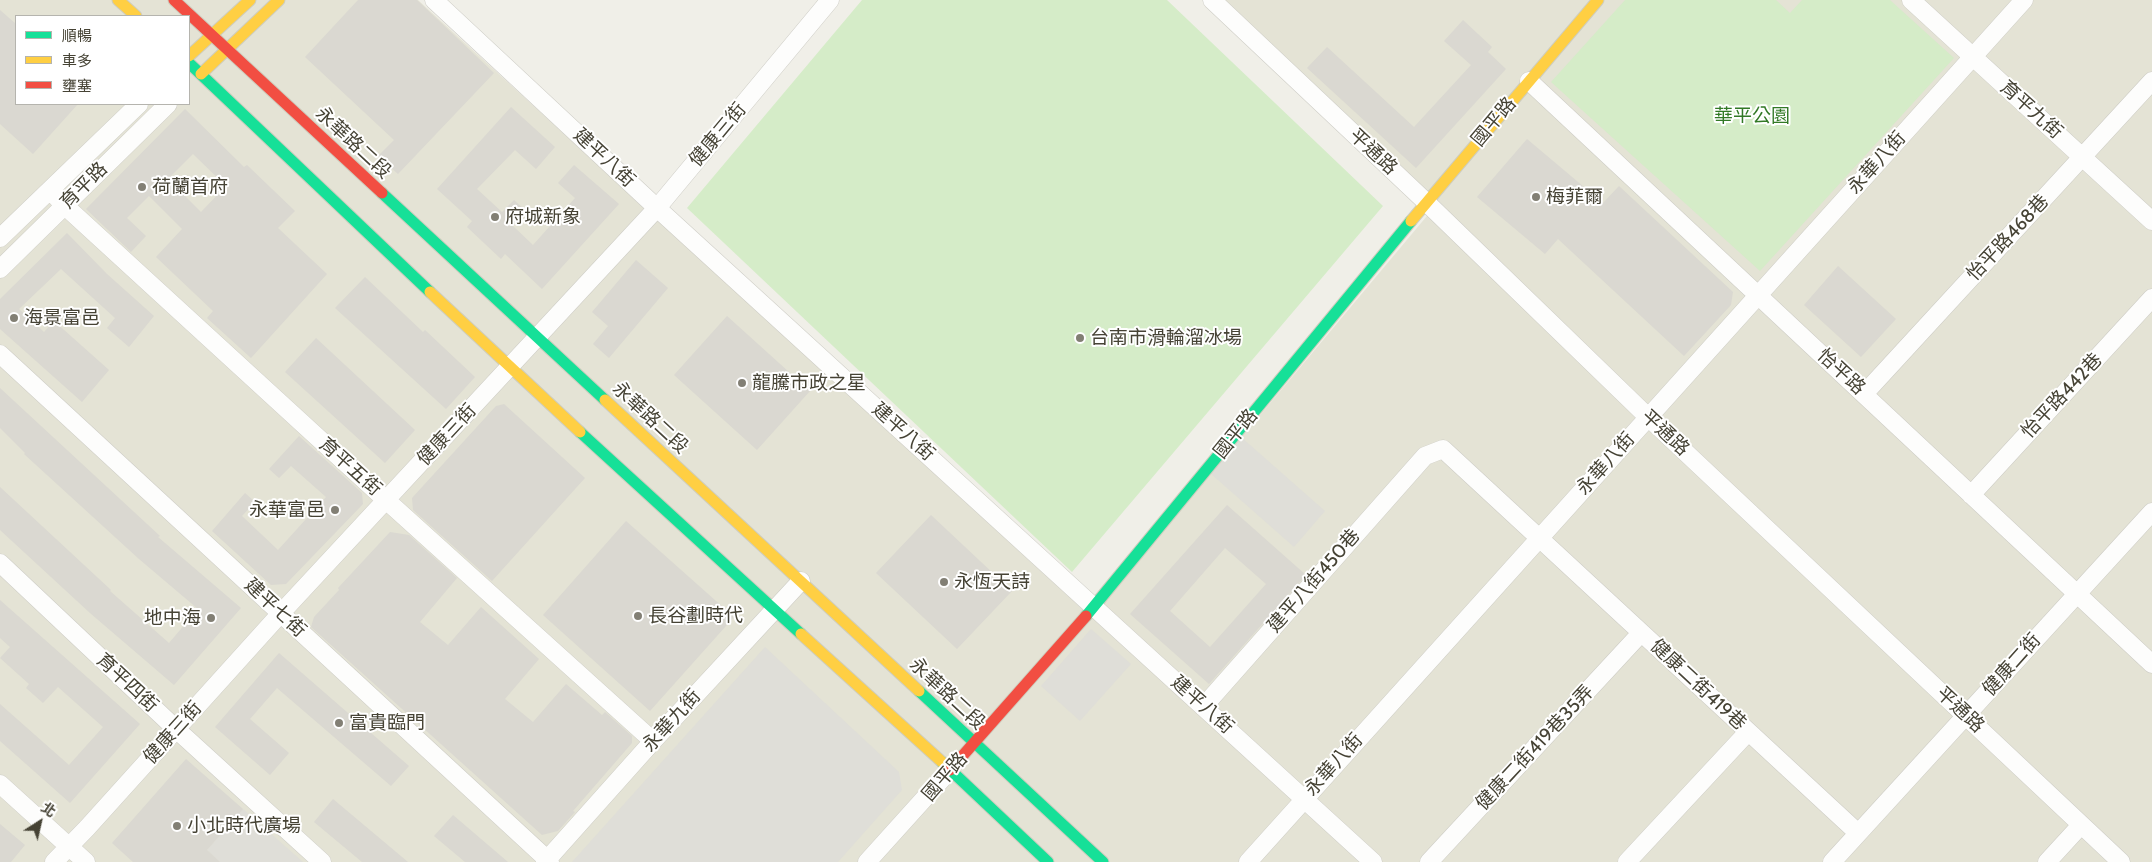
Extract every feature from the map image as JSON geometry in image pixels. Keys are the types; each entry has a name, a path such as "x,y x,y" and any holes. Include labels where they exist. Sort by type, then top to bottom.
{"street":[{"path":"118,0 135,15"},
{"name":"永華路二段","path":"174,0 1103,862"},
{"path":"190,55 250,0"},
{"path":"279,0 227,49 193,74 1048,862"},
{"name":"建平八街","path":"434,0 657,208 1373,862"},
{"name":"健康三街","path":"54,862 281,613 657,208 830,0"},
{"name":"平通路","path":"1212,0 1426,202 1648,417 2121,862"},
{"name":"國平路","path":"867,862 1094,607 1426,202 1598,0"},
{"name":"育平九街","path":"1911,0 2152,221"},
{"name":"永華八街","path":"1248,862 2024,0"},
{"name":"怡平路","path":"1529,80 2152,664"},
{"name":"怡平路468巷","path":"1864,394 2152,81"},
{"name":"育平路","path":"0,238 138,105"},
{"name":"育平路","path":"0,269 167,105"},
{"name":"育平五街","path":"50,190 64,205 386,500 653,741"},
{"name":"怡平路442巷","path":"1971,495 2152,298"},
{"name":"建平七街","path":"0,354 548,861"},
{"name":"健康二街419巷","path":"1425,456 1443,449 1858,833"},
{"name":"建平八街450巷","path":"1204,706 1425,456"},
{"name":"健康二街","path":"1832,862 2152,512"},
{"name":"育平四街","path":"0,563 176,729 322,862"},
{"name":"永華九街","path":"548,861 653,741 801,581"},
{"name":"健康二街419巷35弄","path":"1429,862 1641,633"},
{"path":"1627,862 1748,732"},
{"path":"0,784 86,862"},
{"path":"2047,862 2081,824"}],"shaded area":[{"path":"0,0 418,0 1091,617 1437,204 1224,0 2152,0 2152,862 0,862"},
{"path":"1241,437 1325,511 1294,547 1210,473"},
{"path":"1091,629 1131,664 1080,721 1041,686"},
{"path":"765,647 899,772 902,790 838,862 572,862"},
{"path":"243,809 303,862 220,862 207,850"}],"green space":[{"path":"862,0 1167,0 1383,206 1072,572 687,208"},
{"name":"華平公園","path":"1625,0 1776,0 1790,13 1802,0 1890,0 1954,58 1760,271 1551,82"}],"building":[{"path":"358,0 417,0 494,73 398,174 378,156 394,140 305,57"},
{"path":"0,10 15,23 15,105 77,105 33,154 0,124"},
{"path":"1463,20 1492,47 1488,52 1506,69 1416,168 1307,68 1327,47 1414,127 1471,65 1444,41"},
{"path":"511,107 555,147 536,169 515,150 477,189 502,212 514,200 527,212 513,226 533,245 575,198 558,183 574,165 619,204 542,289 505,254 501,259 467,227 472,221 437,189"},
{"path":"185,109 244,167 247,165 295,211 278,228 327,274 251,358 207,318 213,311 156,257 182,229 149,196 127,218 146,236 131,252 86,209","holes":["193,154 226,186 201,212 168,179"]},
{"path":"1527,139 1603,203 1619,186 1733,292 1731,305 1684,356 1558,239 1545,254 1477,197"},
{"name":"海景富邑","path":"67,233 107,274 154,316 129,347 107,328 115,318 61,269 19,309 44,332 54,321 109,370 82,402 0,329 0,299"},
{"path":"636,260 668,288 609,358 593,344 608,326 592,312"},
{"path":"1838,266 1896,319 1861,357 1804,305"},
{"path":"365,277 423,332 425,330 475,377 446,409 335,308"},
{"name":"龍騰市政之星","path":"727,316 810,391 757,450 674,375"},
{"path":"316,338 415,430 385,463 285,372"},
{"path":"0,388 160,536 158,537 241,608 174,685 90,613 0,530 0,487 110,591 169,643 198,609 139,559 24,454 0,428"},
{"path":"504,404 585,478 492,581 413,510 412,498 496,406"},
{"name":"永華富邑","path":"299,436 362,493 363,504 286,584 271,585 212,531 245,493 255,502 242,516 278,550 326,497 291,466 279,478 269,469"},
{"path":"1227,505 1306,575 1209,684 1130,614","holes":["1225,548 1266,584 1210,647 1170,611"]},
{"name":"永恆天詩","path":"931,515 1012,591 957,649 876,573"},
{"name":"長谷劃時代","path":"626,521 734,617 650,711 543,615"},
{"path":"390,532 409,535 457,578 420,622 448,645 481,607 539,659 505,699 533,722 566,684 602,715 605,712 632,736 632,743 558,831 542,835 311,627 314,617 339,590 338,588"},
{"path":"0,600 140,724 70,803 0,741 0,704 69,765 103,727 58,687 43,703 26,688 29,684 0,658 10,647 0,638"},
{"name":"富貴臨門","path":"279,653 409,766 391,786 277,688 250,719 289,753 270,775 215,727"},
{"name":"小北時代廣場","path":"186,759 243,809 207,850 220,862 133,862 112,843"},
{"path":"333,799 408,862 362,862 314,822"},
{"path":"453,815 508,862 465,862 434,836"},
{"path":"0,824 25,845 11,862 0,862"}],"traffic: fast":[{"path":"190,64 430,292"},
{"path":"382,193 605,400"},
{"path":"1086,616 1411,221"},
{"path":"580,432 801,634"},
{"path":"919,691 1103,862"},
{"path":"942,762 1048,862"}],"traffic: slow":[{"path":"118,0 135,15"},
{"path":"190,55 250,0"},
{"path":"201,74 279,0"},
{"path":"1411,221 1598,0"},
{"path":"430,292 580,432"},
{"path":"605,400 919,691"},
{"path":"801,634 942,762"}],"traffic: jam":[{"path":"174,0 382,193"},
{"path":"950,770 1086,616"}],"place":[{"name":"荷蘭首府","path":"142,187"},
{"name":"梅菲爾","path":"1536,197"},
{"name":"府城新象","path":"495,217"},
{"name":"海景富邑","path":"14,318"},
{"name":"台南市滑輪溜冰場","path":"1080,338"},
{"name":"龍騰市政之星","path":"742,383"},
{"name":"永華富邑","path":"335,510"},
{"name":"永恆天詩","path":"944,582"},
{"name":"長谷劃時代","path":"638,616"},
{"name":"地中海","path":"211,618"},
{"name":"富貴臨門","path":"339,723"},
{"name":"小北時代廣場","path":"177,826"}]}
